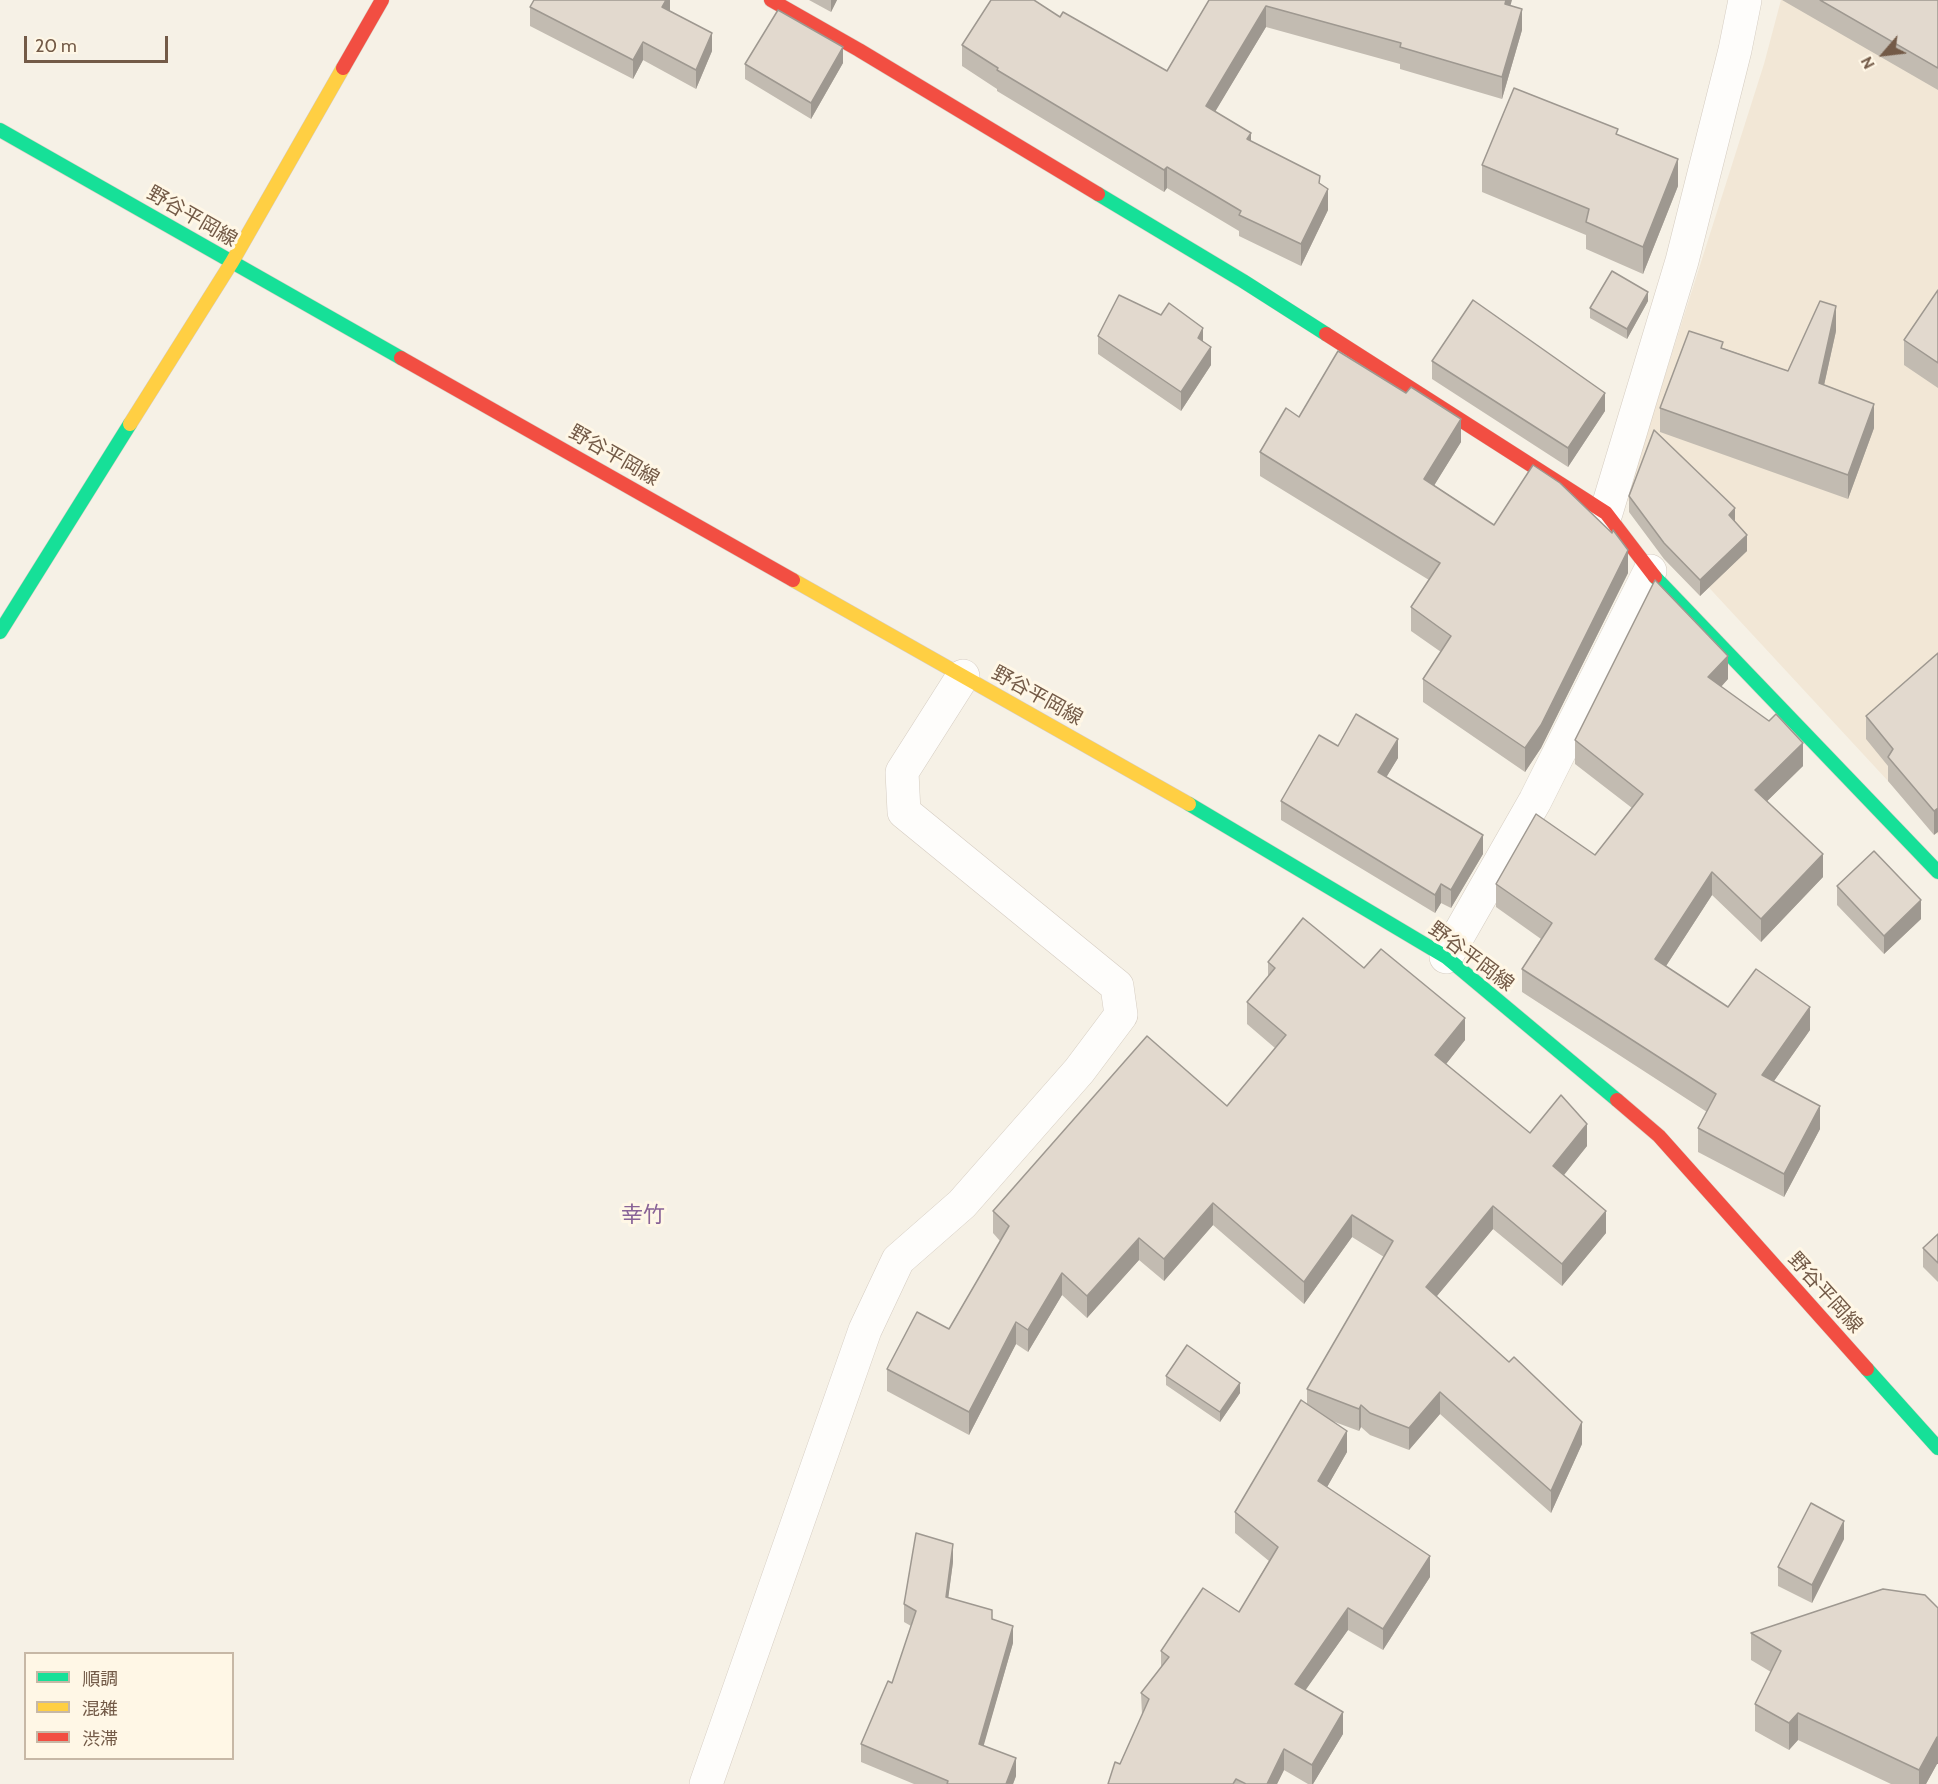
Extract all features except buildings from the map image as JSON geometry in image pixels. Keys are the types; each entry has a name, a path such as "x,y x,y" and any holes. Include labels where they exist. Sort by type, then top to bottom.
{"main road":[{"path":"0,632 232,262 382,0"},
{"path":"771,0 859,50 1243,281 1606,513 1650,571 1935,863"},
{"name":"野谷平岡線","path":"0,130 1192,806 1446,957 1659,1137 1938,1448"}],"street":[{"path":"1606,513 1682,261 1735,50 1745,0"},
{"path":"1446,957 1535,801 1650,571"},
{"path":"706,1784 865,1330 898,1260 962,1204 1079,1071 1121,1015 1117,986 904,812 902,772 963,676"}],"shaded area":[{"path":"1781,0 1938,0 1938,835 1626,498 1764,64"}],"traffic: fast":[{"path":"0,130 401,358"},
{"path":"1098,194 1326,334"},
{"path":"0,632 130,424"},
{"path":"1655,577 1938,872"},
{"path":"1189,804 1446,957 1617,1100"},
{"path":"1867,1369 1938,1448"}],"traffic: slow":[{"path":"130,424 232,262 343,68"},
{"path":"793,580 1189,804"}],"traffic: jam":[{"path":"343,68 382,0"},
{"path":"771,0 859,50 1098,194"},
{"path":"1326,334 1606,513 1655,577"},
{"path":"401,358 793,580"},
{"path":"1617,1100 1659,1136 1867,1369"}],"district":[{"name":"幸竹","path":"643,1216"}]}
